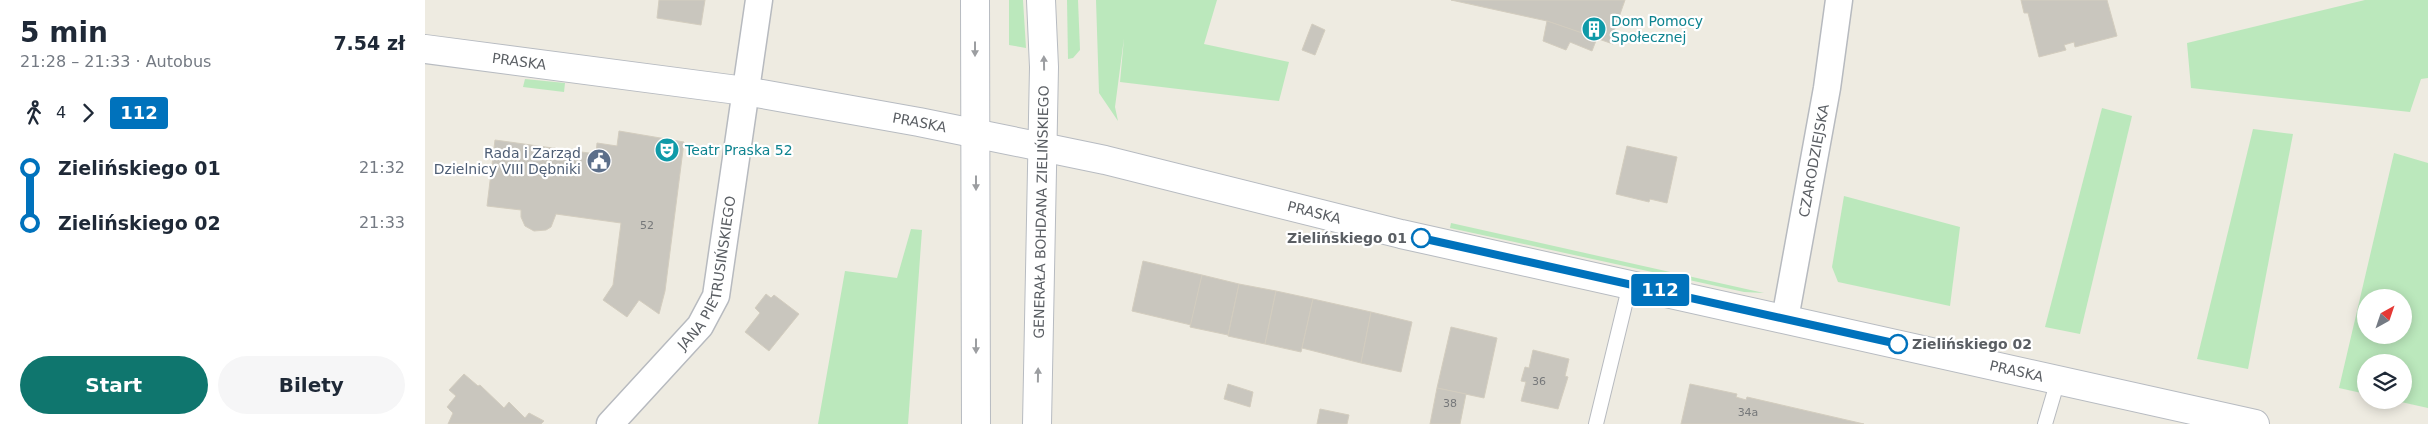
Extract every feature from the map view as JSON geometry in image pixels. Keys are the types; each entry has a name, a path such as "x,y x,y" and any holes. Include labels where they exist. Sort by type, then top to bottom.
{"street":[{"name":"JANA PIETRUSIŃSKIEGO","path":"610,424 700,326 716,296 759,0"},
{"path":"975,0 976,424"},
{"name":"GENERAŁA BOHDANA ZIELIŃSKIEGO","path":"1037,424 1044,67 1041,0"},
{"name":"CZARODZIEJSKA","path":"1785,319 1827,88 1839,0"},
{"name":"PRASKA","path":"425,49 745,91 919,122 1042,147 1105,160 1401,234 2255,424"}],"lane":[{"path":"1595,424 1630,284"},
{"path":"2045,424 2058,380"}],"green space":[{"path":"1009,0 1023,0 1026,48 1009,45"},
{"path":"1067,0 1078,0 1080,50 1073,58 1068,59"},
{"path":"1096,0 1217,0 1204,44 1289,62 1279,101 1120,82 1124,38 1115,107 1118,121 1099,93"},
{"path":"2365,0 2428,0 2428,78 2421,79 2410,112 2191,88 2187,43"},
{"path":"525,79 565,83 564,92 523,87"},
{"path":"2102,108 2132,116 2080,334 2045,327"},
{"path":"2253,129 2293,134 2248,369 2197,359"},
{"path":"2394,153 2428,163 2428,408 2412,404 2412,354 2357,354 2357,392 2339,388 2357,311 2357,344 2413,344 2413,289 2362,289"},
{"path":"1844,196 1960,227 1950,306 1838,282 1832,267"},
{"path":"1451,223 1764,293 1744,292 1450,228"},
{"path":"911,229 922,230 908,424 818,424 845,271 897,278"}],"building":[{"path":"659,0 705,0 701,25 657,18"},
{"name":"Dom Pomocy Społecznej","path":"1451,0 1625,0 1611,40 1615,41 1613,44 1547,21"},
{"path":"2021,0 2107,0 2117,36 2075,47 2074,42 2064,45 2066,50 2039,57 2028,13 2024,13"},
{"path":"1547,21 1597,38 1592,51 1570,42 1566,50 1543,41"},
{"path":"1312,24 1325,30 1315,55 1302,50"},
{"path":"619,131 684,142 665,291 659,314 639,300 627,317 603,300 613,285 621,223 556,214 551,227 546,230 534,231 525,226 521,217 521,210 487,206 495,140 596,154 597,143 617,146"},
{"path":"1627,146 1677,157 1667,203 1650,199 1649,202 1616,194"},
{"path":"1143,261 1202,275 1191,325 1132,311"},
{"path":"1202,275 1239,284 1228,335 1190,327"},
{"path":"1239,284 1276,291 1265,344 1228,336"},
{"path":"1276,291 1313,299 1301,352 1265,344"},
{"path":"766,294 771,298 774,295 799,314 769,351 745,332 760,313 755,308"},
{"path":"1313,299 1371,312 1361,363 1302,348"},
{"path":"1371,312 1412,322 1401,372 1361,363"},
{"path":"1451,327 1497,338 1484,398 1437,388"},
{"path":"1533,350 1569,359 1565,376 1568,377 1558,409 1521,401 1526,382 1521,381 1525,367 1529,368"},
{"path":"464,374 478,386 480,385 504,408 509,402 525,418 529,413 544,421 541,424 448,424 453,413 447,407 456,396 449,390"},
{"path":"1228,384 1253,392 1250,407 1224,399"},
{"path":"1690,384 1737,394 1736,397 1746,400 1747,397 1864,424 1681,424"},
{"path":"1437,388 1466,394 1460,424 1430,424"},
{"path":"1320,409 1349,415 1347,424 1317,424"}],"bus line":[{"name":"112","path":"1421,238 1898,344"}],"place":[{"name":"Dom Pomocy Społecznej","path":"1594,29"},
{"name":"Teatr Praska 52","path":"667,150"},
{"name":"Rada i Zarząd Dzielnicy VIII Dębniki","path":"599,161"},
{"name":"Zielińskiego 01","path":"1421,238"},
{"name":"Zielińskiego 02","path":"1898,344"}]}
